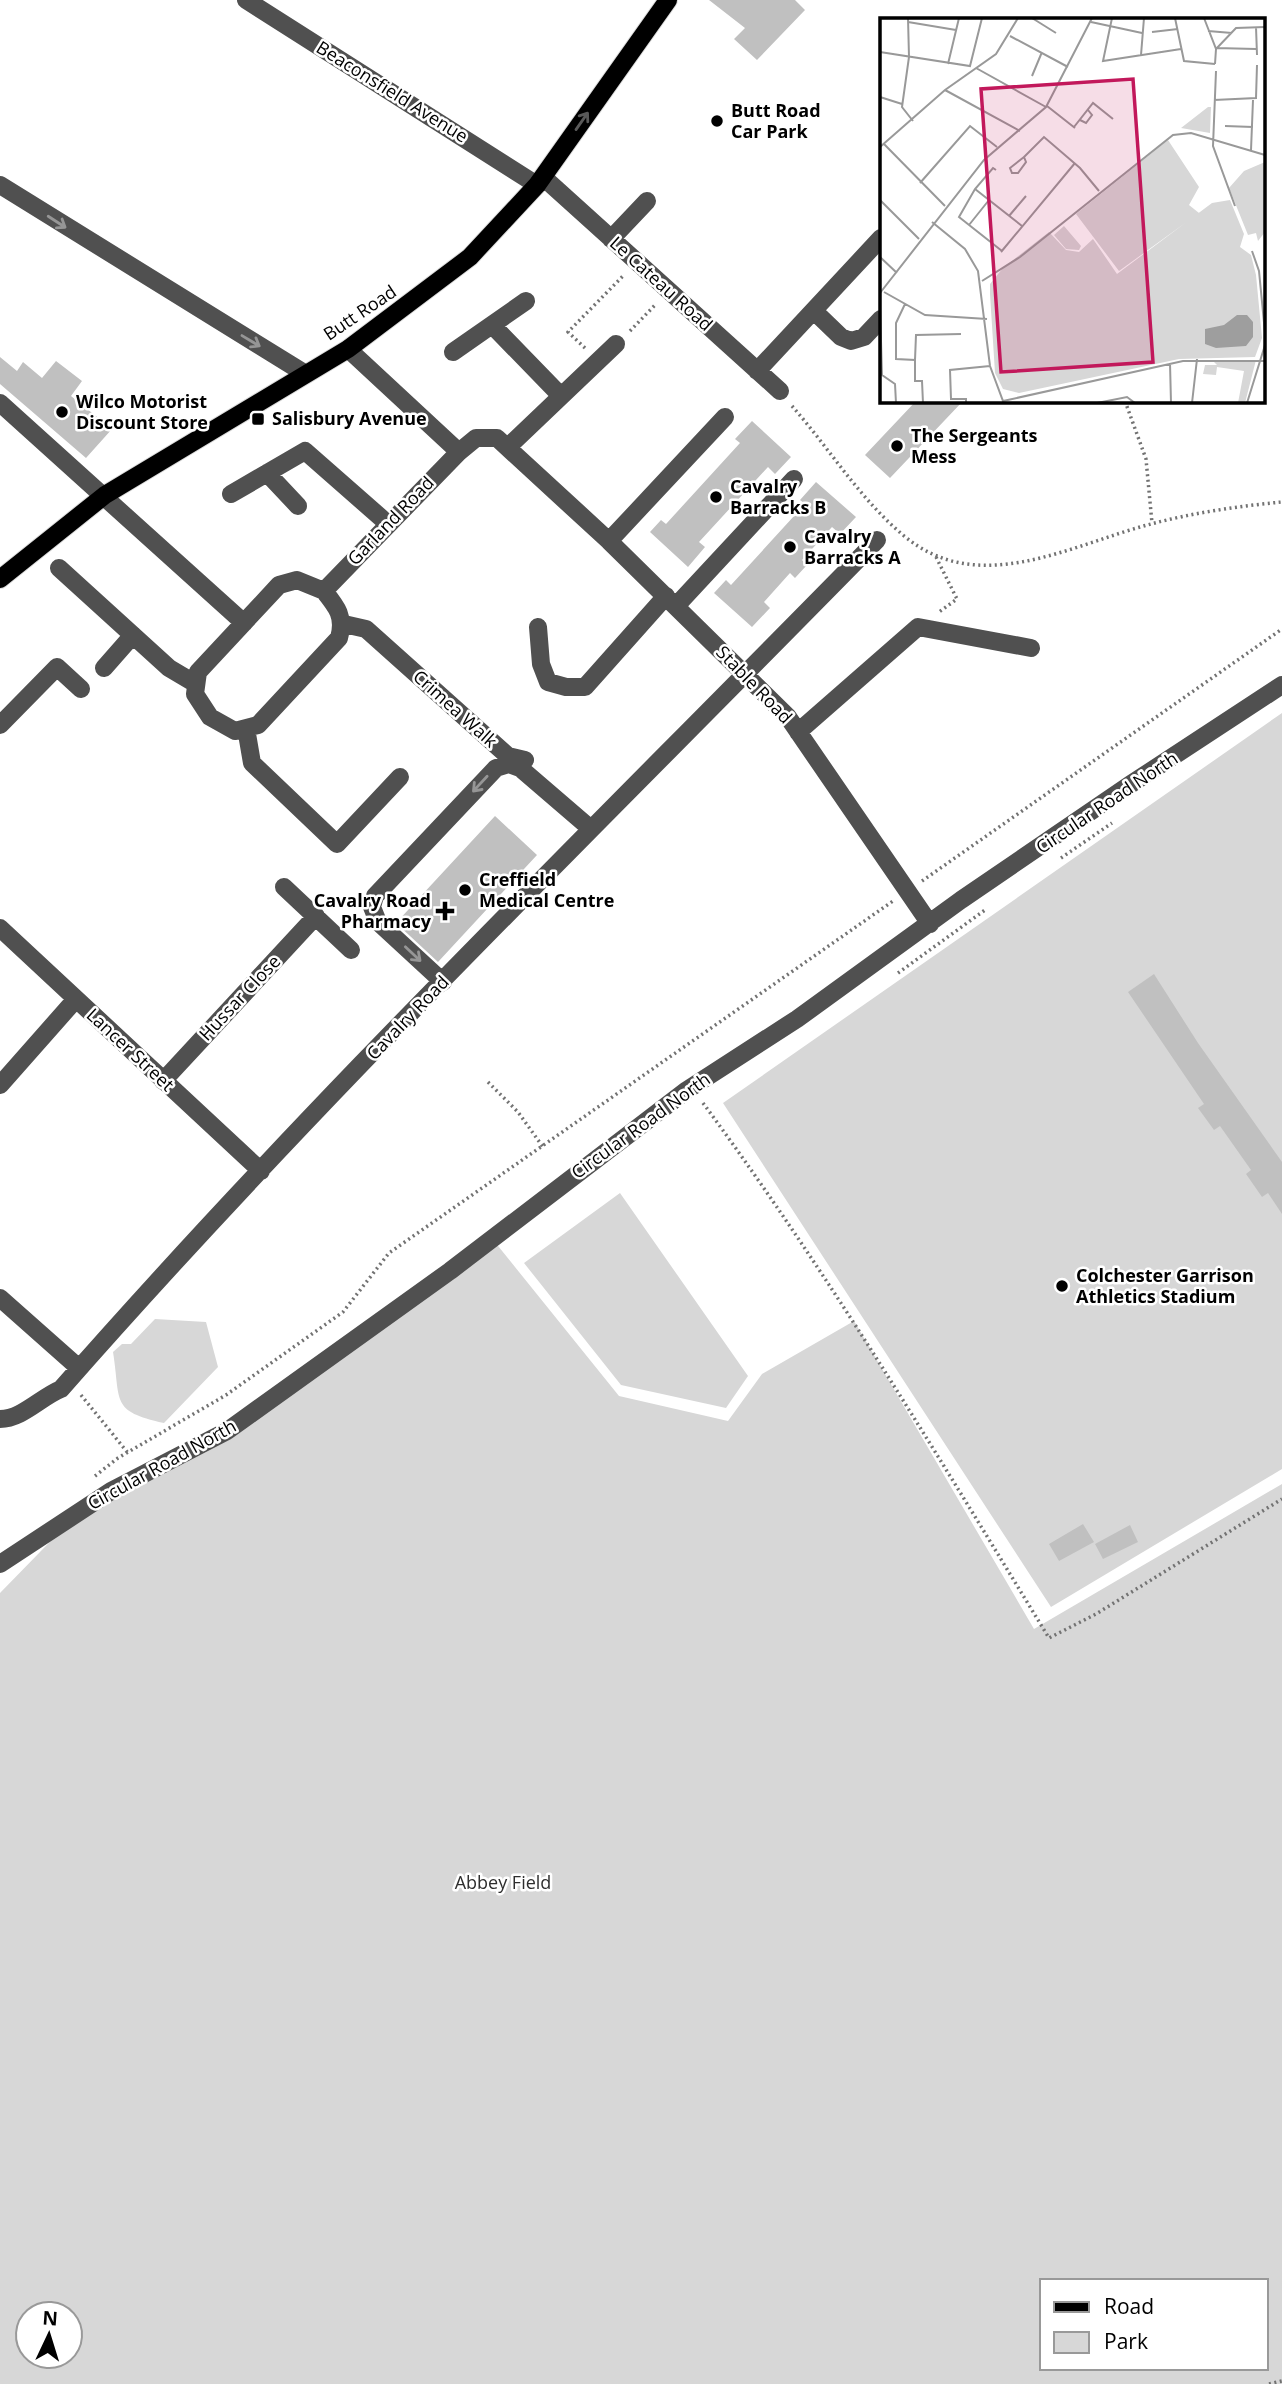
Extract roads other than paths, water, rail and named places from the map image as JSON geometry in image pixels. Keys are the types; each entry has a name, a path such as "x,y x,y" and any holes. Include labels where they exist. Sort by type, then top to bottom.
{"main road":[{"name":"Butt Road","path":"0,579 105,495 348,349 470,257 540,181 668,0"}],"street":[{"name":"Beaconsfield Avenue","path":"246,0 540,181"},
{"name":"Le Cateau Road","path":"540,181 611,239 779,391"},
{"path":"0,185 304,373"},
{"path":"611,239 647,201"},
{"path":"757,371 880,239"},
{"path":"453,352 526,301"},
{"path":"814,311 841,337 851,341 864,337 880,320"},
{"path":"493,326 561,396"},
{"path":"509,446 616,344"},
{"path":"348,349 459,452"},
{"path":"0,403 244,623"},
{"path":"609,541 725,417"},
{"name":"Garland Road","path":"324,591 387,523 476,438 497,438 509,446 571,505"},
{"path":"231,494 305,451 387,523"},
{"path":"267,473 298,506"},
{"path":"538,627 541,664 548,682 566,687 585,687 794,479"},
{"name":"Stable Road","path":"571,505 788,717 930,924"},
{"name":"Cavalry Road","path":"0,1419 22,1413 36,1400 69,1379 261,1171 443,982 877,540"},
{"path":"59,568 169,668 196,684"},
{"path":"298,580 324,591 338,608 344,624 339,638 258,725 236,731 210,717 195,694 198,672 244,623 279,585 298,580"},
{"name":"Crimea Walk","path":"344,624 366,629 508,756 530,761 594,826"},
{"path":"798,732 918,627 1031,648"},
{"path":"104,668 133,635"},
{"path":"0,725 57,667 81,689"},
{"name":"Circular Road North","path":"0,1564 111,1491 228,1431 450,1271 687,1090 797,1019 1131,784 1282,685"},
{"path":"246,728 252,763 337,844 400,777"},
{"path":"443,982 378,922 372,907 375,896 496,768 509,765 520,768 594,826"},
{"path":"285,887 351,950"},
{"name":"Hussar Close","path":"163,1080 316,916"},
{"name":"Lancer Street","path":"2,935 76,999 261,1171"},
{"path":"0,1085 76,999"},
{"path":"0,1298 69,1379"}],"place":[{"name":"Butt Road Car Park","path":"717,121"},
{"name":"Wilco Motorist Discount Store","path":"62,412"},
{"name":"Salisbury Avenue","path":"258,419"},
{"name":"The Sergeants Mess","path":"897,446"},
{"name":"Cavalry Barracks B","path":"716,497"},
{"name":"Cavalry Barracks A","path":"790,547"},
{"name":"Creffield Medical Centre","path":"465,890"},
{"name":"Cavalry Road Pharmacy","path":"445,911"},
{"name":"Colchester Garrison Athletics Stadium","path":"1062,1286"}],"park label":[{"name":"Abbey Field","path":"503,1883"}]}
